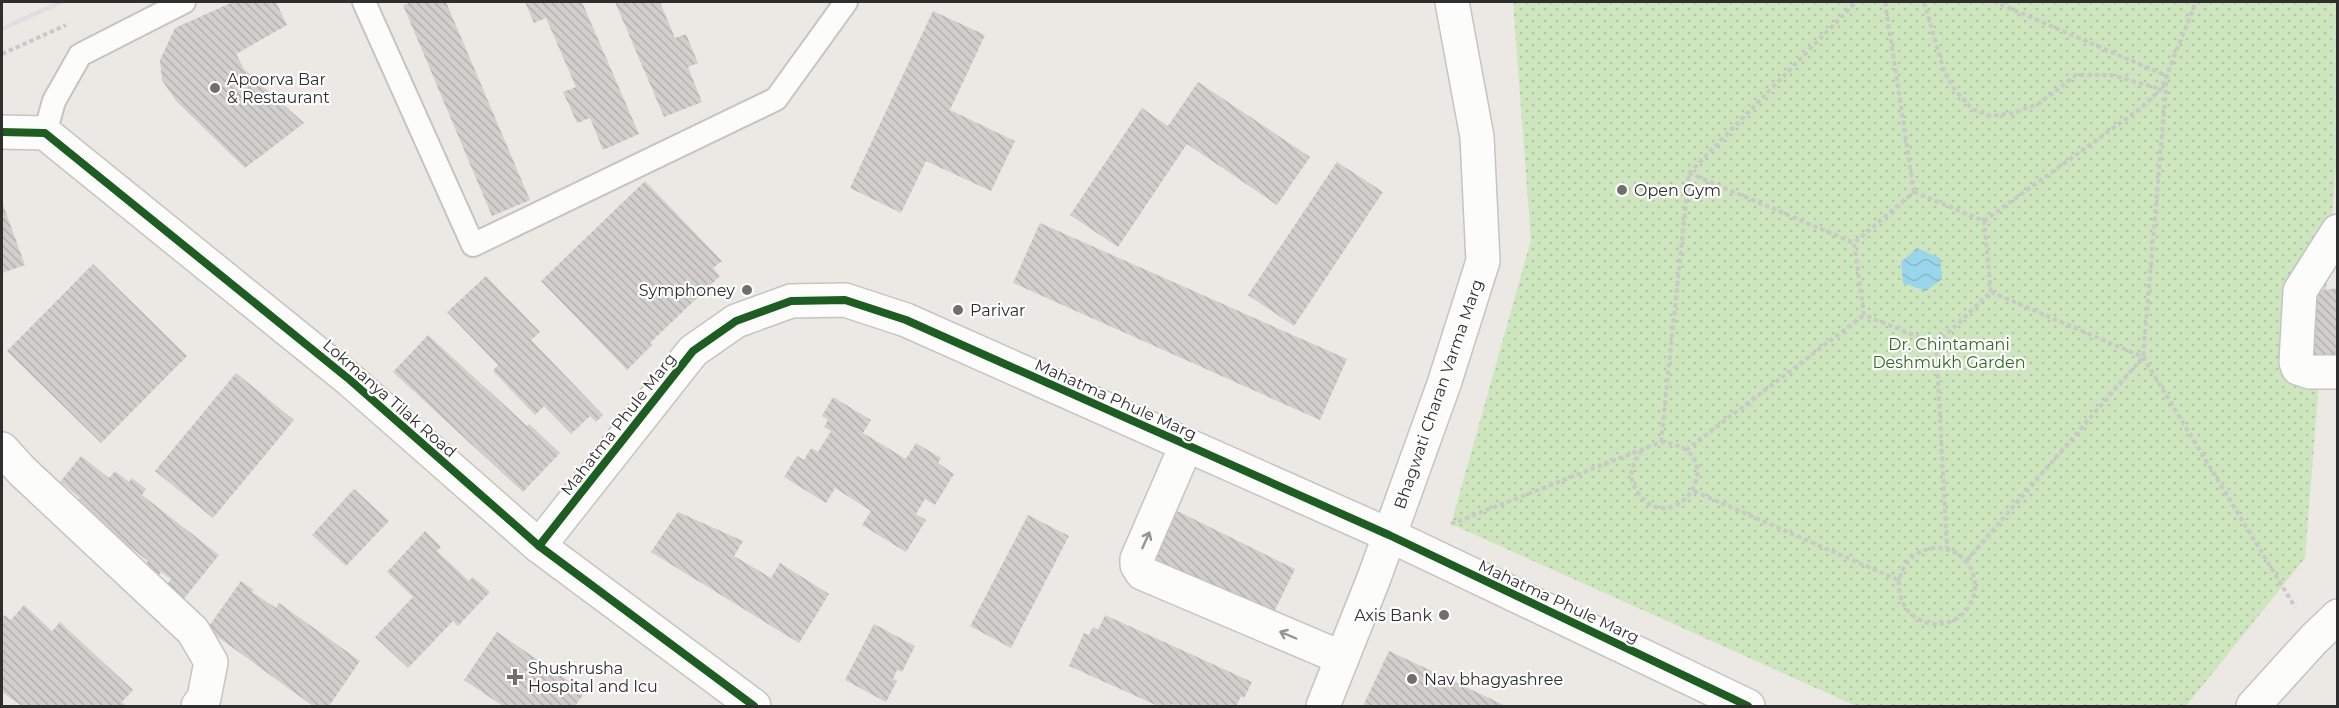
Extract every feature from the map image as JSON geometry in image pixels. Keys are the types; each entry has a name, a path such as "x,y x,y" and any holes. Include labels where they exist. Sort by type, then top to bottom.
{"street":[{"name":"Bhagwati Charan Varma Marg","path":"1323,706 1389,536 1444,384 1483,261 1478,137 1452,2"},
{"path":"2,132 45,133"},
{"name":"Lokmanya Tilak Road","path":"45,133 350,380 539,546 754,706"},
{"path":"2337,231 2300,291 2296,362 2298,368 2310,372 2337,372"},
{"name":"Mahatma Phule Marg","path":"539,546 693,351 736,321 791,301 845,300 906,320 1389,536 1748,706"},
{"path":"1186,446 1137,559 1139,569 1142,573 1342,658"},
{"path":"2,449 193,631 211,663 204,698 198,706"},
{"path":"2253,706 2337,616"}],"lane":[{"path":"45,133 54,101 80,55 184,2"},
{"path":"364,2 473,245 776,99 846,2"}],"path":[{"path":"1661,442 1689,173 1856,2"},
{"path":"1885,2 1914,192"},
{"path":"1924,2 1944,71 1955,90 1972,109 1990,116 2014,113 2040,103 2076,75 2111,75 2161,89"},
{"path":"1995,2 2167,76"},
{"path":"1984,221 2141,108 2161,89 2196,2"},
{"path":"2,54 75,21"},
{"path":"1967,560 2143,357 2167,76"},
{"path":"1689,173 1854,243"},
{"path":"1854,243 1914,192"},
{"path":"1914,192 1984,221"},
{"path":"1984,221 1991,292"},
{"path":"1854,243 1864,315"},
{"path":"1991,292 2143,357 2314,639"},
{"path":"1947,548 1936,344 1991,292"},
{"path":"1864,315 1936,344"},
{"path":"1686,450 1864,315"},
{"path":"1442,525 1661,442 1674,443 1686,450 1695,462 1698,477 1694,491 1680,504 1661,508 1643,501 1633,484 1632,465 1643,449"},
{"path":"1694,491 1898,580"},
{"path":"1925,548 1947,548 1967,560 1976,580 1973,602 1958,619 1937,625 1916,619 1901,602 1898,580 1907,561 1925,548"}],"green space":[{"name":"Dr. Chintamani Deshmukh Garden","path":"1513,2 2337,2 2337,156 2305,558 2186,706 1856,706 1451,524 1531,240"}],"water":[{"path":"1917,248 1940,258 1942,279 1926,291 1903,283 1901,262"}],"building":[{"name":"Apoorva Bar & Restaurant","path":"233,2 276,2 287,25 236,54 244,69 304,123 245,168 176,101 162,80 160,60 175,28"},
{"path":"412,2 446,2 530,200 492,216 403,5"},
{"path":"525,2 582,2 639,134 603,150 590,118 577,123 563,92 576,87 546,18 534,23"},
{"path":"615,2 660,2 675,38 686,34 698,63 688,67 702,102 664,117"},
{"path":"933,11 985,35 950,110 1015,141 991,191 926,161 901,213 850,188"},
{"path":"1198,82 1310,157 1277,205 1187,144 1118,247 1070,215 1142,108 1168,126"},
{"path":"1337,162 1383,192 1294,326 1248,295"},
{"path":"645,181 722,261 713,268 720,276 650,343 652,345 627,370 541,281"},
{"path":"2,202 25,265 2,273"},
{"path":"1040,223 1347,359 1320,420 1013,283"},
{"path":"93,264 187,356 101,443 7,351"},
{"path":"486,276 540,332 531,340 603,415 596,422 590,416 571,434 544,406 535,415 493,371 498,365 447,312"},
{"path":"2338,288 2338,361 2311,364 2302,293"},
{"path":"428,335 527,426 529,424 560,453 523,492 393,372"},
{"path":"236,373 294,420 213,518 155,471"},
{"path":"833,397 871,420 863,433 906,459 916,443 941,458 938,463 954,474 935,505 925,499 916,514 926,520 906,552 862,525 871,511 835,488 826,503 784,477 797,456 804,460 811,448 818,452 831,431 824,427 828,420 822,416"},
{"path":"81,456 109,478 115,471 129,482 132,478 146,489 142,495 219,555 182,601 165,588 171,579 161,572 157,577 144,567 148,561 130,547 127,551 76,502 80,498 60,482"},
{"path":"354,489 389,521 346,566 312,535"},
{"path":"1175,510 1295,569 1269,622 1149,563"},
{"path":"678,512 743,541 734,556 771,578 780,563 829,594 799,643 651,552"},
{"path":"1028,515 1069,536 1011,648 970,626"},
{"path":"425,531 441,547 437,551 469,581 473,577 490,592 458,626 453,621 408,668 375,637 413,597 387,572"},
{"path":"241,581 254,590 252,592 276,608 279,603 360,661 329,706 313,706 207,629"},
{"path":"24,605 52,631 60,622 133,690 122,702 126,706 22,706 2,692 2,618 5,615 11,620"},
{"path":"1105,615 1252,682 1244,698 1241,696 1236,706 1177,706 1172,704 1171,706 1158,706 1069,666 1084,633 1089,635 1093,627 1098,630"},
{"path":"874,624 915,646 902,672 897,670 893,679 897,681 886,702 845,680"},
{"path":"497,632 585,692 575,706 503,706 464,680"},
{"name":"Nav bhagyashree","path":"1389,651 1506,706 1363,706"}],"railway":[{"path":"2,29 61,2"}],"cycle path":[{"path":"2,132 45,133 350,380 539,546 754,706"},
{"path":"539,546 693,351 736,321 791,301 845,300 906,320 1389,535 1748,706"}],"place":[{"name":"Apoorva Bar & Restaurant","path":"215,88"},
{"name":"Open Gym","path":"1622,190"},
{"name":"Symphoney","path":"747,290"},
{"name":"Parivar","path":"958,310"},
{"name":"Axis Bank","path":"1444,615"},
{"name":"Shushrusha Hospital and Icu","path":"515,677"},
{"name":"Nav bhagyashree","path":"1412,679"}]}
